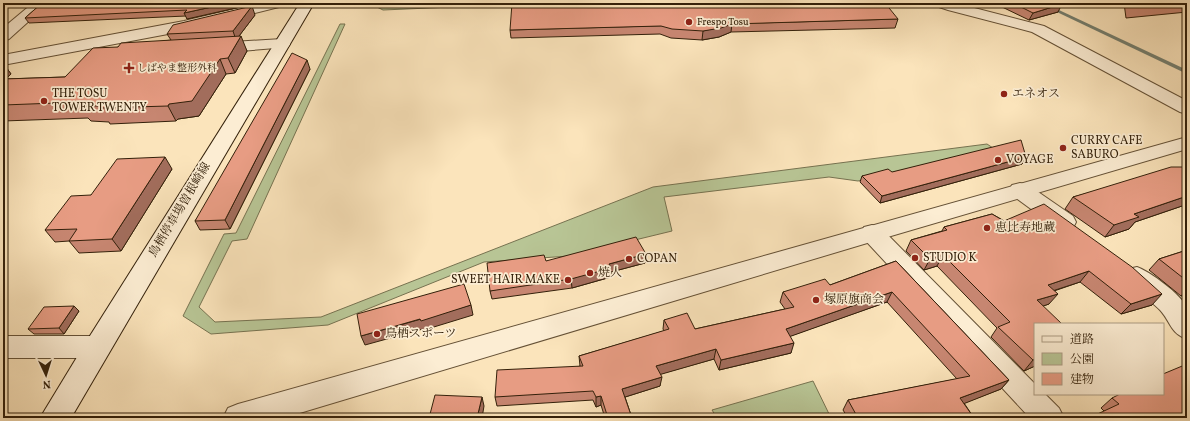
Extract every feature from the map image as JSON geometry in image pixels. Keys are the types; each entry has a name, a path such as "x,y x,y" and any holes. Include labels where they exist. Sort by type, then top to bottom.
{"street":[{"path":"3,36 42,3"},
{"path":"3,60 184,26 278,3"},
{"name":"鳥栖停車場曽根崎線","path":"55,418 307,3"},
{"path":"941,3 954,8 1024,24 1038,29 1187,108"},
{"path":"197,49 282,44"},
{"path":"58,50 65,54 127,52"},
{"path":"238,418 1020,190 1187,143"},
{"path":"1020,190 1084,235"},
{"path":"872,233 1049,418"},
{"path":"1122,262 1170,304 1187,328"},
{"path":"3,347 97,347"}],"green space":[{"path":"376,3 457,3 452,7 383,10 375,6"},
{"path":"340,24 345,24 247,239 232,241 199,307 215,322 321,317 653,187 987,144 993,148 858,181 829,177 664,197 672,231 569,256 484,262 328,325 211,334 183,316 224,234 236,233"},
{"path":"813,381 831,418 717,418 712,410"}],"building":[{"path":"42,3 230,3 184,13 187,10 25,18"},
{"name":"Frespo Tosu","path":"512,3 885,3 898,19 732,24 721,28 703,31 672,29 661,26 510,30"},
{"path":"1013,3 1059,3 1062,4 1033,13"},
{"path":"252,6 233,31 167,34 173,25"},
{"path":"241,36 228,58 220,59 192,101 169,104 168,106 100,108 102,106 80,106 83,102 3,105 3,79 65,77 93,48 118,47 121,43"},
{"path":"292,53 307,60 225,220 195,221"},
{"path":"1021,140 1026,157 882,196 862,176 888,169 892,172"},
{"path":"165,157 112,239 69,241 77,229 45,230 71,196 91,195 117,159"},
{"path":"1171,167 1187,167 1187,196 1134,214 1139,217 1114,225 1073,197"},
{"path":"1044,204 1132,267 1162,294 1131,304 1089,271 1048,285 1058,294 1037,300 1061,323 1034,323 1033,360 998,327 1010,322 943,255 930,259 911,240 947,230 944,227 992,214 1004,221"},
{"path":"636,237 646,254 609,264 611,268 571,279 490,291 487,263 544,255 546,261"},
{"path":"1187,250 1187,281 1159,259"},
{"path":"896,261 1009,380 960,398 974,418 858,418 848,400 970,376 892,292 786,329 794,343 721,360 716,349 656,366 662,377 622,389 632,418 608,418 601,396 596,397 593,391 495,397 497,370 583,366 579,356 669,329 664,320 687,313 695,329 794,307 783,292 825,279 830,285"},
{"path":"464,284 471,305 421,321 420,319 361,336 357,314"},
{"path":"74,306 59,328 28,329 44,307"},
{"path":"1187,364 1187,418 1089,418 1119,404 1112,398 1118,395 1164,395 1164,374"},
{"path":"435,395 482,397 477,418 429,418"}],"waterway":[{"path":"1040,3 1187,72"}],"place":[{"name":"Frespo Tosu","path":"689,22"},
{"name":"しばやま整形外科","path":"129,68"},
{"name":"エネオス","path":"1004,94"},
{"name":"THE TOSU TOWER TWENTY","path":"44,101"},
{"name":"CURRY CAFE SABURO","path":"1063,148"},
{"name":"VOYAGE","path":"998,160"},
{"name":"恵比寿地蔵","path":"987,228"},
{"name":"STUDIO K","path":"915,258"},
{"name":"COPAN","path":"629,259"},
{"name":"焼人","path":"590,273"},
{"name":"SWEET HAIR MAKE","path":"568,280"},
{"name":"塚原旗商会","path":"816,300"},
{"name":"鳥栖スポーツ","path":"377,334"}]}
